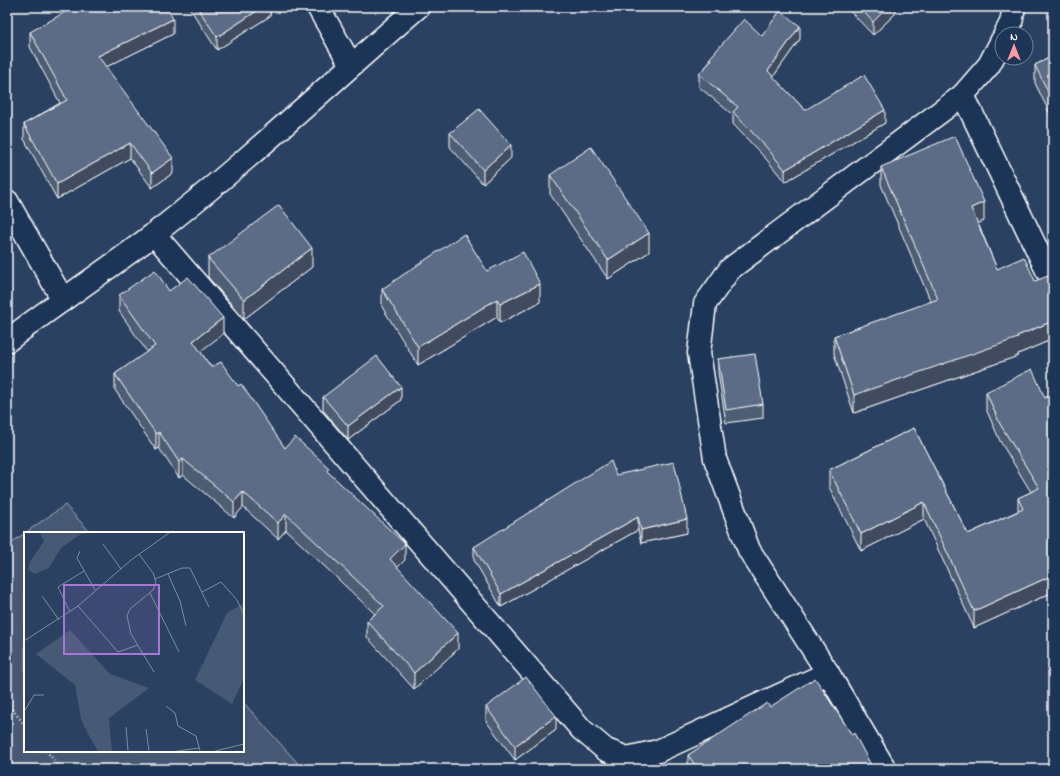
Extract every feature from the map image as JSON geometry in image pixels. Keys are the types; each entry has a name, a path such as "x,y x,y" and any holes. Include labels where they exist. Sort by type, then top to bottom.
{"street":[{"path":"318,7 351,65"},
{"path":"7,341 154,234 247,158 418,7"},
{"path":"1009,26 1014,7"},
{"path":"885,769 828,673 749,550 715,458 699,353 705,304 730,269 963,95 989,64 994,55"},
{"path":"963,95 1053,283"},
{"path":"7,201 63,300"},
{"path":"154,234 582,730 606,750 627,758 658,751 828,673"}],"path":[{"path":"7,703 24,724"},
{"path":"47,752 62,769"}],"shaded area":[{"path":"65,505 90,532 26,532"},
{"path":"24,534 24,752 244,752 244,703 303,769 7,769 7,546"}],"building":[{"path":"74,7 167,7 173,19 98,56 173,158 152,173 130,143 57,184 24,124 67,100 30,32"},
{"path":"197,7 263,7 217,37"},
{"path":"859,7 888,7 873,22"},
{"path":"780,11 800,26 768,71 805,110 864,75 885,110 785,170 767,148 733,112 738,107 699,74 712,60 709,59 744,19 762,36"},
{"path":"1053,56 1053,102 1035,65"},
{"path":"479,109 511,145 483,170 450,133"},
{"path":"955,136 984,202 971,208 997,269 1024,257 1035,281 1048,276 1053,277 1053,321 1017,336 1018,338 854,395 834,336 938,299 881,167"},
{"path":"591,147 649,233 608,260 550,175"},
{"path":"279,205 312,248 244,300 208,258"},
{"path":"464,234 487,271 523,252 540,284 500,304 497,299 418,347 382,289"},
{"path":"155,270 169,291 188,277 223,318 193,341 211,367 221,362 238,386 241,384 285,448 295,437 329,468 327,471 405,544 390,559 458,633 414,673 367,621 384,606 286,514 278,523 243,492 234,502 183,459 179,462 159,432 156,434 115,374 155,346 119,295"},
{"path":"755,354 763,404 726,410 718,359"},
{"path":"377,356 401,387 348,426 323,397"},
{"path":"1032,369 1045,398 1053,393 1053,575 974,611 924,502 861,534 829,470 914,428 968,534 1023,509 1018,498 1039,488 1000,424 986,392"},
{"path":"611,461 616,475 674,462 687,519 641,530 638,517 501,594 474,547"},
{"path":"526,677 556,716 515,746 486,707"},
{"path":"815,678 852,735 854,733 873,769 698,769 688,755 767,703 770,707"}]}
